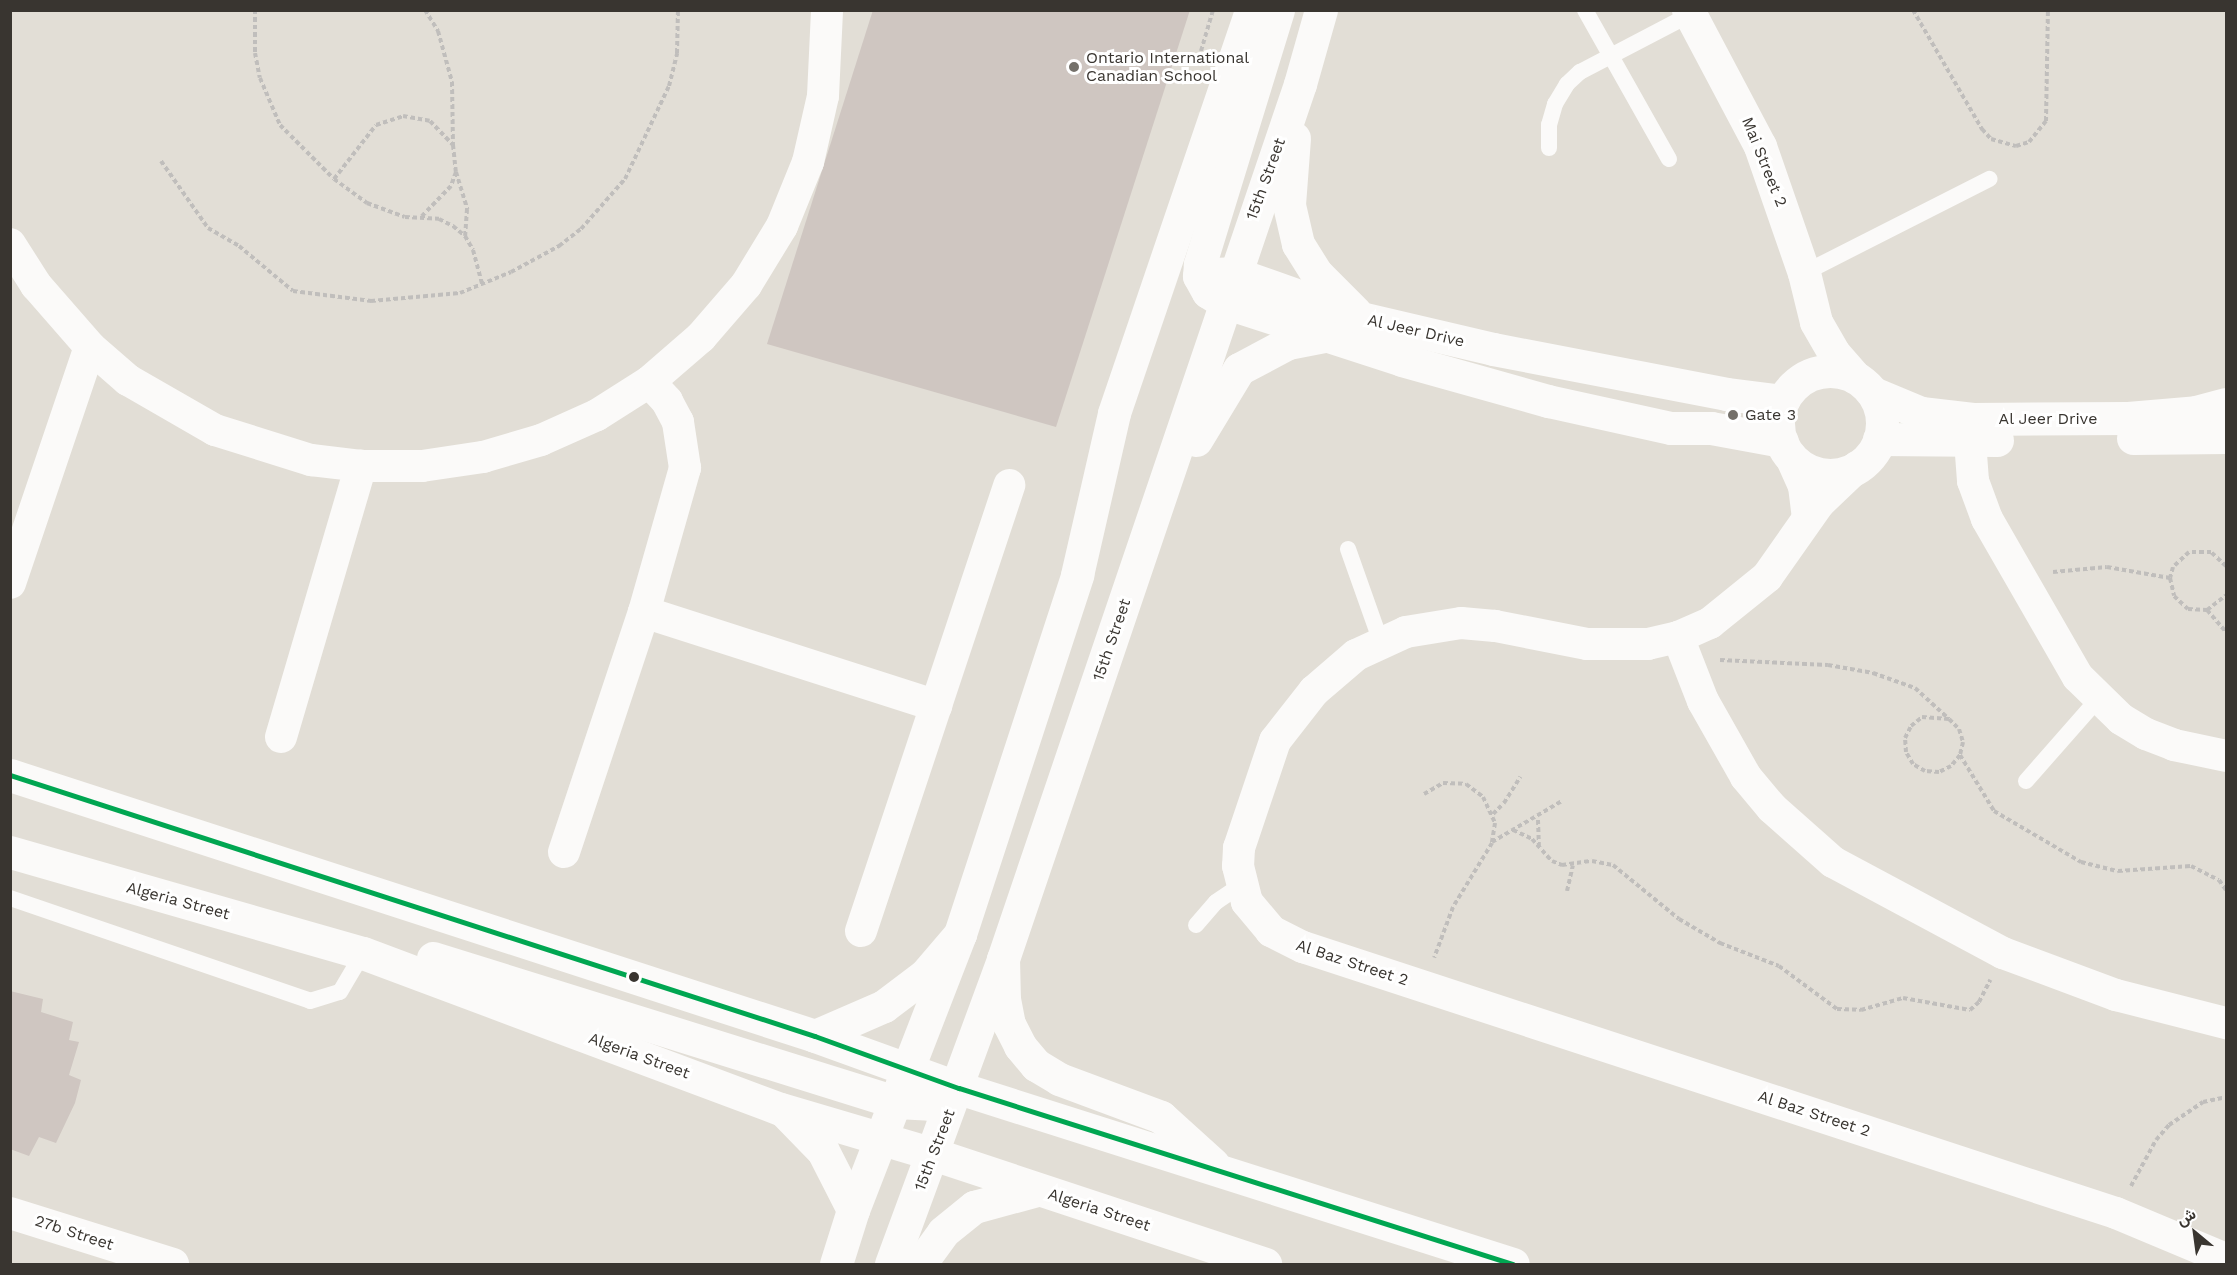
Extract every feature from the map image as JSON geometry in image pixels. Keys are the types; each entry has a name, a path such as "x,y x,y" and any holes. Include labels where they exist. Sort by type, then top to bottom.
{"street":[{"path":"10,244 49,302 90,347 128,380 215,430 301,457 361,466 422,466 483,457 532,443 597,415 649,382 716,320 746,285 782,226 808,162 824,96 827,10"},
{"path":"836,1264 853,1210 960,934 1077,574 1114,413 1155,303 1251,10"},
{"path":"1229,288 1208,292 1199,276 1278,10"},
{"name":"15th Street","path":"891,1264 959,1088 1300,84 1321,10"},
{"name":"Mai Street 2","path":"1690,12 1760,146 1804,273 1816,322 1833,352 1864,385"},
{"path":"1300,84 1289,185 1292,225 1312,267 1361,318"},
{"path":"1155,303 1182,282 1199,276"},
{"name":"Al Jeer Drive","path":"1229,288 1564,363 1689,384 1729,380 1790,391"},
{"name":"Al Jeer Drive","path":"1229,288 1330,335 1475,382 1671,428 1711,428 1787,450"},
{"path":"1808,518 1804,486 1787,450 1778,421 1816,322"},
{"path":"1171,468 1191,447 1239,369 1288,342 1330,335"},
{"path":"10,584 90,347"},
{"path":"1787,450 1822,474 1857,467 1879,439 1882,415 1864,385 1826,371 1790,391"},
{"path":"564,852 645,612 685,468 678,422 667,401 649,382"},
{"path":"1671,428 1689,404 1689,384"},
{"name":"Al Jeer Drive","path":"1864,385 1921,412 1973,419 2128,418 2196,412 2226,404"},
{"name":"Al Jeer Drive","path":"1879,439 1970,441 2226,436"},
{"path":"1970,441 1970,461 1979,500 2078,677 2098,699 2146,734 2174,745 2226,756"},
{"path":"280,737 361,466"},
{"name":"Al Baz Street 2","path":"1857,467 1830,490 1767,577 1682,648 1648,644 1587,644 1495,626 1461,623 1406,632 1381,642 1327,678 1292,716 1275,741 1239,848 1241,885 1257,918 1286,940 2116,1213 2226,1259"},
{"path":"861,931 1009,485"},
{"path":"645,612 936,706"},
{"path":"1682,648 1703,701 1735,759 1772,808 1801,836 1868,884 2004,953 2116,995 2226,1023"},
{"path":"10,775 815,1036 959,1088 1513,1264"},
{"name":"Algeria Street","path":"10,852 363,953 782,1109 933,1154 1039,1190 1204,1254 1265,1264"},
{"path":"815,1036 884,1006 925,975 960,934"},
{"path":"363,953 405,952 446,961 896,1102 930,1104 959,1088"},
{"path":"1003,959 1009,1024 1020,1046 1036,1065 1059,1079 1161,1117 1216,1168"},
{"path":"782,1109 823,1151 853,1210"},
{"path":"920,1264 943,1232 974,1207 1039,1190"},
{"name":"27b Street","path":"10,1213 173,1264"}],"lane":[{"path":"1585,10 1612,54 1669,159"},
{"path":"1549,148 1552,115 1567,84 1612,54 1690,12"},
{"path":"1804,273 1989,179"},
{"path":"1348,549 1381,642"},
{"path":"2026,781 2098,699"},
{"path":"1196,926 1216,902 1241,885"},
{"path":"10,898 310,1001 340,992 363,953"}],"path":[{"path":"255,10 255,53 268,102 280,125 334,179 385,211 405,217 422,216 453,226 465,236"},
{"path":"425,10 438,31 452,82 453,145 456,172 467,209 465,236 482,284"},
{"path":"160,160 208,228 239,246 293,291 371,301 460,292 482,284 559,246 581,229 625,179 669,86 677,53 678,10"},
{"path":"1912,10 1982,129 2003,145 2016,146 2035,138 2046,121 2048,10"},
{"path":"334,179 365,136 390,118 416,117 430,121 453,145"},
{"path":"422,216 452,186 456,172"},
{"path":"2226,566 2211,552 2189,552 2173,567 2170,578 2180,603 2188,609 2206,610 2226,595"},
{"path":"2020,576 2091,567 2170,578"},
{"path":"2206,610 2226,632"},
{"path":"1682,648 1828,665 1873,673 1915,688 1939,706 1959,729 1963,742 1960,755 1951,766 1939,772 1925,771 1913,764 1906,752 1908,732 1922,717 1936,715 1949,719"},
{"path":"1960,755 1987,801 2003,819 2044,838 2081,862 2118,871 2191,866 2219,880 2226,890"},
{"path":"1493,814 1504,803 1520,777"},
{"path":"1424,794 1443,783 1466,784 1483,797 1493,814 1492,843"},
{"path":"1424,987 1453,907 1492,843 1562,801"},
{"path":"1538,820 1540,847"},
{"path":"1513,830 1524,833 1552,861 1573,866 1592,861 1613,865 1689,926 1779,966 1826,1004 1849,1011 1903,998 1970,1010 1979,1002 2004,953"},
{"path":"1567,891 1573,866"},
{"path":"2116,1213 2156,1140 2169,1125 2203,1102 2226,1097"}],"building":[{"path":"873,10 1190,10 1056,427 767,344"},
{"path":"10,991 43,999 41,1012 73,1022 69,1040 79,1042 69,1075 81,1080 75,1103 56,1143 39,1137 29,1156 10,1149"}],"transit line":[{"path":"10,775 815,1036 959,1088 1513,1264"}],"place":[{"name":"Ontario International Canadian School","path":"1074,67"},
{"name":"Gate 3","path":"1733,415"}]}
